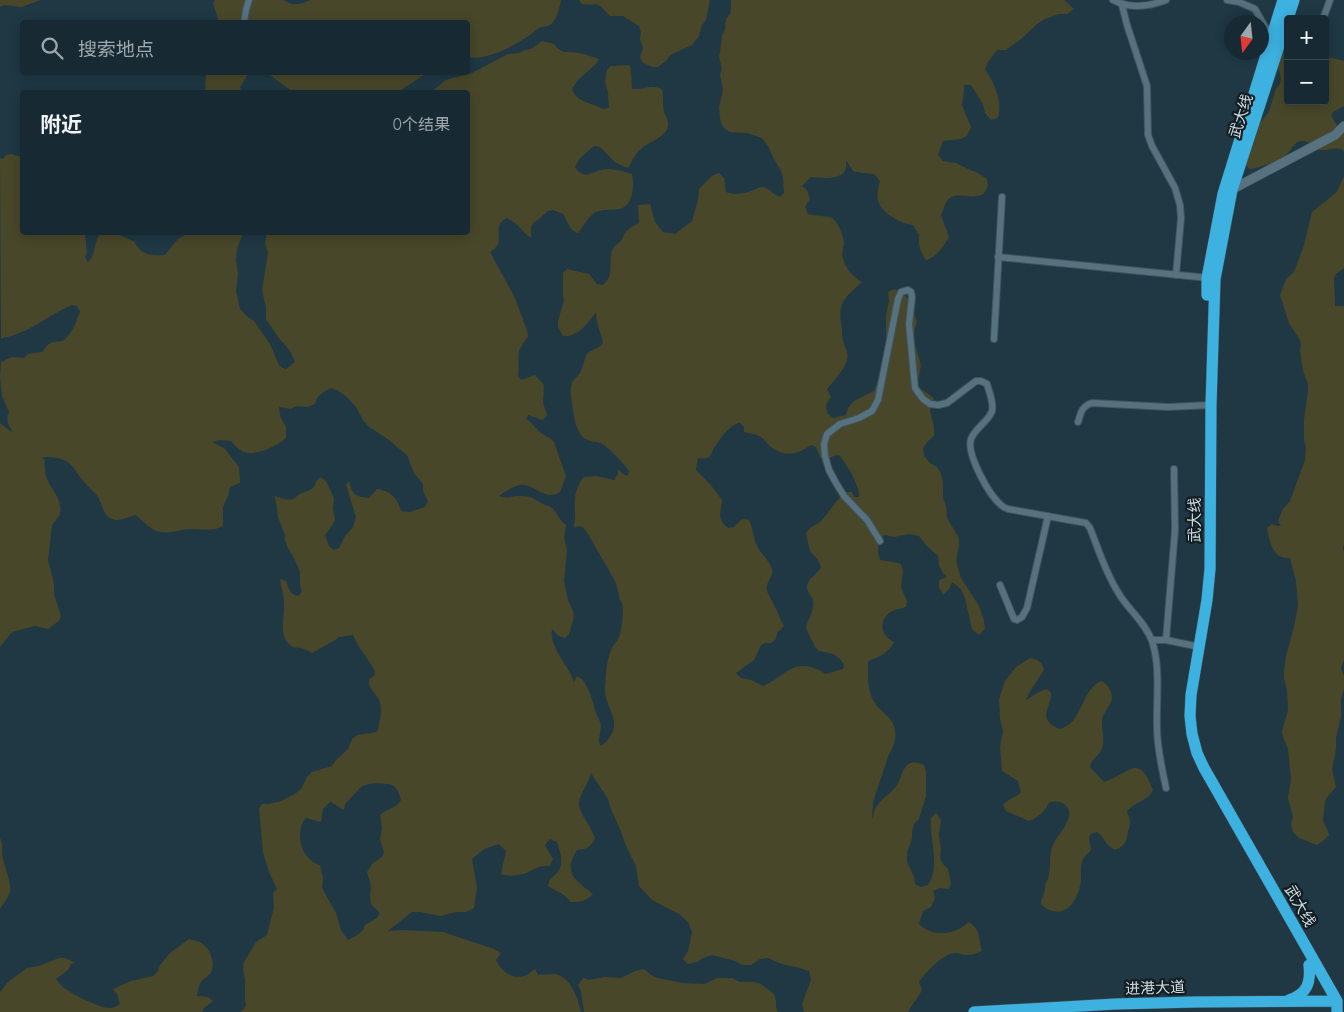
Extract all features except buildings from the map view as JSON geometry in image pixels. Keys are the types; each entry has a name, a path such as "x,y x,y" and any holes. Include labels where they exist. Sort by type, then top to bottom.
{"highway":[{"name":"武大线","path":"1283,0 1228,192 1211,278 1204,568 1190,716 1197,753 1204,768 1337,1006"},
{"name":"武大线","path":"1228,192 1294,0"},
{"name":"武大线","path":"1198,647 1185,716 1192,755 1309,965 1337,1006"},
{"path":"1284,1002 1298,997 1305,990 1309,983 1309,965"},
{"name":"进港大道","path":"974,1012 1116,1004 1195,1002 1284,1002 1337,1006"}],"street":[{"path":"244,20 250,0"},
{"path":"1112,0 1122,5 1138,6 1166,0"},
{"path":"1227,0 1255,9 1271,37"},
{"path":"1325,15 1330,0"},
{"path":"1122,5 1147,86 1148,135 1175,188 1180,205 1181,218 1176,275"},
{"path":"1228,192 1335,135 1344,126"},
{"path":"994,340 1002,197"},
{"path":"998,257 1211,278"},
{"path":"880,541 867,520 844,496 836,483 829,470 824,444 827,434 840,424 859,418 872,411 878,400 898,299 904,290 911,292 912,297 909,324 915,388 923,399 930,404 938,405 948,403 976,381 987,384 992,401 992,411 971,439 970,446 977,470 1001,505 1008,509 1086,523 1090,528 1110,580 1143,624 1152,640 1158,692 1157,729 1159,759 1166,788"},
{"path":"1078,422 1081,410 1086,405 1092,403 1168,407 1208,406"},
{"path":"1166,640 1175,530 1174,469"},
{"path":"1000,585 1010,612 1014,619 1017,620 1022,617 1027,608 1048,516"},
{"path":"1152,640 1166,640 1198,647"}],"shaded area":[{"path":"0,0 40,0 22,7 4,5 0,7"},
{"path":"215,0 283,0 296,4 310,0 561,0 556,18 550,25 541,27 500,52 475,58 470,57 470,20 218,20 213,3"},
{"path":"579,0 710,0 706,20 702,25 699,36 692,45 670,55 658,67 653,67 643,63 640,57 643,48 639,26 623,16 610,16 598,5 582,4"},
{"path":"731,0 1064,0 1074,9 1067,14 1059,14 1045,19 1006,50 997,50 988,62 985,69 998,99 998,118 991,120 985,113 983,104 971,85 964,85 962,105 971,127 967,136 960,139 943,141 938,155 943,161 956,163 976,172 987,179 988,186 985,192 980,195 955,196 947,201 941,215 949,237 933,257 926,260 922,254 919,235 913,225 903,223 894,218 881,207 878,198 880,181 874,174 853,171 846,160 844,172 840,175 829,178 811,177 802,186 807,190 810,199 805,207 808,214 830,217 836,222 844,244 842,256 848,269 862,282 846,297 841,307 842,338 847,357 846,364 827,389 831,397 826,405 827,413 833,418 846,415 848,408 854,401 874,391 886,351 888,292 894,289 907,298 912,306 917,322 914,338 921,367 917,386 934,399 930,411 934,436 923,448 924,456 937,467 941,474 947,518 959,538 956,561 961,578 979,606 985,629 979,635 972,629 961,589 952,582 949,589 943,595 939,587 939,580 947,577 939,565 938,556 919,536 909,534 894,537 885,535 879,540 878,552 880,560 901,564 903,571 901,587 907,601 906,607 891,612 884,619 882,627 887,637 894,642 892,646 883,654 868,661 868,681 871,696 876,705 892,722 895,731 893,746 873,802 872,819 875,809 895,788 905,768 911,763 924,765 926,772 926,796 919,819 914,824 907,853 907,862 915,884 921,887 928,885 934,869 931,818 936,813 941,820 939,835 940,858 948,869 951,882 949,889 940,888 933,891 935,898 931,907 923,911 919,924 931,931 944,933 957,930 969,922 976,928 982,951 969,955 950,954 940,960 919,982 922,990 908,1012 804,1012 802,1004 811,980 809,971 768,958 760,959 751,965 742,965 735,961 712,955 688,964 683,959 688,951 692,932 688,922 679,914 652,900 639,886 636,866 625,844 608,799 591,773 581,795 579,806 595,838 588,847 577,850 571,865 571,871 581,885 593,894 583,901 571,902 564,895 548,886 550,880 561,866 557,842 550,839 545,845 553,859 550,866 540,867 513,876 501,874 506,851 499,844 484,849 472,859 477,888 474,908 466,912 456,912 440,916 412,912 388,931 443,932 501,953 496,960 499,966 513,976 524,976 535,969 538,975 555,974 561,976 573,989 581,1012 240,1012 246,1006 244,962 256,942 267,935 274,907 273,893 277,889 263,852 259,809 262,804 281,801 296,793 301,789 312,772 332,766 348,749 352,739 357,735 377,732 381,712 379,700 369,682 369,679 374,676 375,671 353,635 339,637 312,653 302,648 293,647 286,641 283,631 284,600 280,579 286,581 293,594 298,596 302,592 300,572 285,540 278,517 275,496 290,500 313,488 316,481 321,477 326,481 334,498 335,520 325,535 329,546 334,550 339,548 345,536 353,527 356,517 346,485 349,481 353,492 358,496 369,498 377,489 386,491 393,496 401,511 410,512 425,507 428,502 423,491 423,484 414,473 407,455 368,426 347,397 331,388 319,396 315,404 308,407 296,406 291,409 279,407 280,416 286,427 286,438 271,448 251,453 240,450 231,441 220,440 212,442 224,448 239,467 240,483 230,487 223,507 223,526 215,529 161,532 151,528 135,515 121,520 109,518 100,500 67,461 58,458 41,458 45,460 46,476 60,503 59,515 52,526 48,560 54,583 54,594 61,616 59,621 48,629 35,626 12,632 0,647 0,423 13,433 7,420 9,412 2,396 1,362 12,357 24,358 28,354 42,352 50,343 62,341 73,328 80,311 77,306 72,305 29,329 1,338 0,158 3,159 6,155 11,154 20,156 20,235 85,235 87,253 85,257 88,262 93,255 100,235 119,235 135,242 143,252 151,255 165,255 177,240 185,235 242,235 237,249 236,260 238,274 236,291 240,309 254,321 270,344 278,363 286,369 295,362 290,351 266,319 266,308 262,290 268,252 265,243 267,235 470,235 470,90 434,90 446,80 470,75 508,54 531,49 542,41 554,44 563,51 582,53 599,59 578,80 572,89 577,97 603,109 609,108 605,81 607,70 611,66 630,65 632,89 654,87 662,89 663,109 668,122 667,128 662,135 639,151 628,168 615,162 600,147 594,146 580,158 575,167 579,172 586,175 608,169 632,174 632,194 626,206 594,213 578,233 573,231 563,214 553,210 548,211 534,222 531,227 531,238 506,218 499,227 498,243 490,252 515,298 527,330 528,336 519,354 518,376 521,380 535,375 544,385 543,403 547,415 543,420 528,415 526,419 554,442 566,476 560,492 554,494 549,495 530,486 520,485 499,496 505,498 531,497 552,508 566,525 564,537 567,550 564,581 574,617 569,634 565,638 559,636 552,629 553,643 574,682 577,676 583,680 590,693 601,725 600,746 608,740 614,729 613,718 605,695 605,688 607,664 612,648 620,634 623,606 619,599 615,581 588,534 583,527 578,526 574,528 575,496 578,486 584,477 596,476 614,480 618,474 618,469 627,476 629,471 617,456 605,446 584,438 576,425 571,397 572,383 580,373 587,353 603,343 596,312 578,332 573,335 563,336 558,327 558,321 564,300 563,273 567,269 589,274 597,284 603,285 609,277 612,251 621,241 624,234 639,223 638,205 650,204 655,222 663,232 675,234 692,221 699,189 712,176 719,173 724,178 726,192 729,193 748,192 763,187 780,197 784,193 781,171 762,138 747,133 730,132 721,123 719,107 723,90 720,74 722,69 719,57 726,19 730,14","holes":["740,423 744,427 744,432 757,435 781,453 801,451 811,445 816,447 820,457 824,460 839,455 855,481 859,497 854,497 852,492 846,492 821,521 807,531 806,534 810,551 821,567 807,586 813,604 806,628 815,647 819,651 835,655 844,665 843,669 825,674 811,667 797,667 763,686 751,680 741,678 736,673 754,660 761,645 771,643 776,639 777,633 784,626 767,591 772,569 757,546 749,520 742,519 734,527 728,528 721,518 722,500 696,470 698,458 710,456 714,448 732,426","374,783 389,784 395,787 401,800 397,805 380,815 382,828 380,840 384,852 382,857 373,863 367,872 371,886 371,904 380,913 377,918 365,925 359,934 348,940 341,930 336,913 322,888 323,877 320,865 308,858 304,852 301,845 300,831 306,818 321,822 323,809 330,802 344,810 345,804 362,786"]},
{"path":"1283,53 1284,105 1329,105 1329,57 1344,61 1344,106 1333,112 1331,116 1338,127 1344,130 1344,153 1343,150 1337,148 1320,150 1308,142 1300,141 1277,161 1250,169 1245,165 1255,140 1256,128 1269,112 1276,89 1280,84 1281,78 1277,63"},
{"path":"206,75 248,75 240,87 241,90 204,90"},
{"path":"270,75 424,75 401,90 290,90"},
{"path":"1344,176 1344,268 1334,278 1335,306 1344,306 1344,660 1341,668 1344,676 1344,689 1332,769 1336,787 1325,801 1323,821 1329,835 1317,845 1299,838 1293,832 1291,824 1293,817 1288,798 1291,779 1288,749 1282,731 1288,710 1284,671 1298,605 1296,581 1290,558 1284,558 1276,553 1271,544 1267,528 1272,524 1281,526 1278,521 1283,509 1290,501 1305,460 1306,448 1304,419 1308,384 1303,371 1300,340 1289,323 1280,295 1286,279 1294,272 1304,245 1312,212 1337,192"},
{"path":"1030,658 1039,661 1044,670 1026,700 1047,689 1051,693 1051,698 1046,716 1052,725 1059,729 1073,721 1089,691 1095,685 1102,681 1106,684 1112,698 1102,719 1103,739 1101,751 1090,767 1104,782 1133,768 1138,768 1148,778 1153,790 1148,796 1127,811 1130,825 1126,840 1121,847 1115,850 1097,832 1090,834 1091,850 1082,861 1078,894 1070,906 1059,912 1048,909 1041,902 1049,875 1052,847 1069,816 1067,807 1059,802 1049,802 1041,813 1029,821 1006,811 1003,805 1021,793 1018,781 1002,771 1000,747 1003,731 999,699 1005,681 1016,667"},
{"path":"0,838 9,878 10,892 0,909"},
{"path":"189,939 203,944 213,962 210,974 201,982 198,988 197,996 208,997 213,1001 202,1012 0,1012 0,992 8,982 27,968 39,966 59,958 65,958 76,963 71,964 69,969 56,979 64,988 99,1006 114,1007 120,1004 117,994 113,989 131,981 153,976 170,953"},
{"path":"644,969 658,978 682,983 705,984 717,978 732,978 739,982 761,984 774,994 778,1012 584,1012 578,985 583,978 589,980 605,977 621,978"}]}
